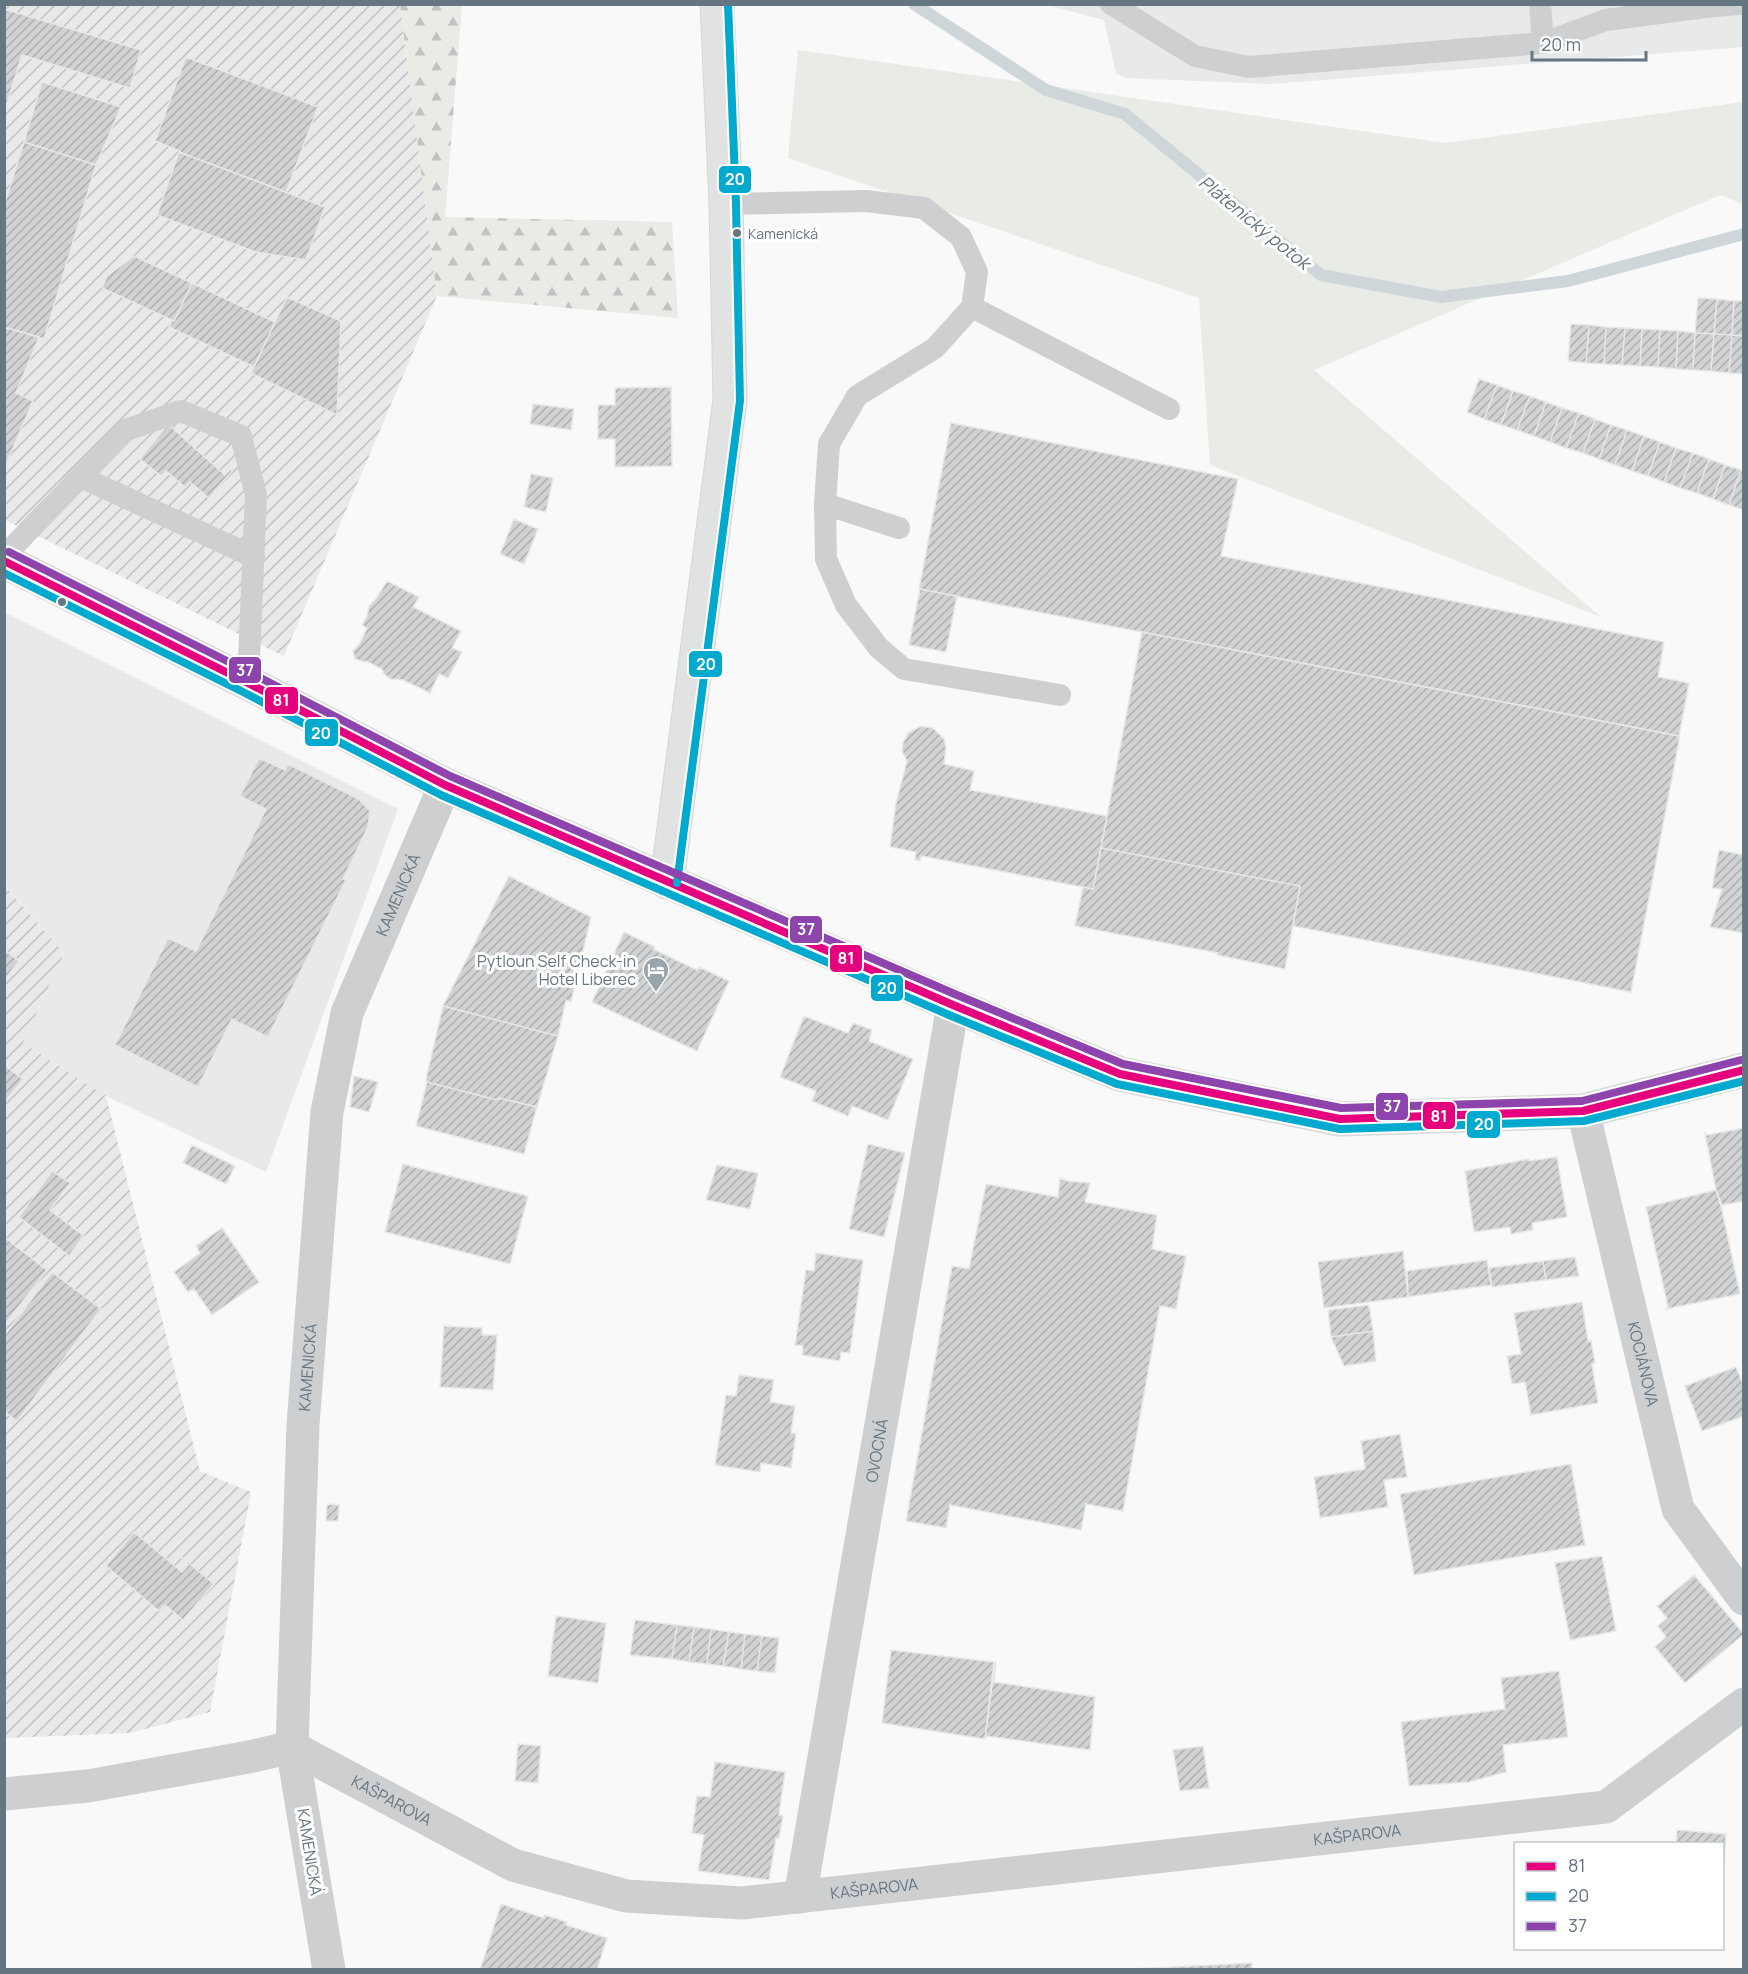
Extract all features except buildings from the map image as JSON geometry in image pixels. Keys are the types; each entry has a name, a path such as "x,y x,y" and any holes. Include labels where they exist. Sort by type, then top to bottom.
{"street":[{"path":"667,882 730,400 726,204 717,4"},
{"path":"4,561 445,785 953,1005 1120,1074 1340,1119 1583,1111 1743,1070"},
{"name":"KAMENICKÁ","path":"329,1970 292,1747 303,1425 327,1112 348,1013 445,785"},
{"name":"OVOCNÁ","path":"800,1897 953,1005"},
{"name":"KOCIÁNOVA","path":"1583,1111 1678,1509 1743,1599"},
{"name":"KAŠPAROVA","path":"292,1747 513,1865 626,1896 742,1903 1606,1807 1743,1704"},
{"path":"4,1794 88,1786 292,1747"}],"lane":[{"path":"1111,4 1196,56 1249,67 1543,44 1606,20 1738,4"},
{"path":"1540,4 1543,44"},
{"path":"726,204 866,201 924,208 961,237 977,272 972,307 935,348 857,396 829,444 825,504 826,559 846,605 879,648 904,669 1060,695"},
{"path":"972,307 1169,409"},
{"path":"4,556 126,430 182,411 241,436 256,495 248,683"},
{"path":"81,477 254,557"},
{"path":"825,504 899,528"}],"shaded area":[{"path":"4,5 400,5 437,296 284,656 5,520"},
{"path":"1047,5 1743,5 1743,47 1271,84 1126,78 1116,73 1104,20"},
{"path":"4,612 398,809 266,1172 106,1096 23,1043 64,953 5,885"},
{"path":"4,885 64,953 23,1043 106,1096 200,1471 251,1492 210,1712 130,1733 5,1738"}],"green space":[{"path":"400,5 462,5 445,217 672,222 678,318 437,296"},
{"path":"798,50 1446,143 1743,102 1743,204 1720,195 1314,370 1601,617 1210,465 1199,298 788,158"}],"waterway":[{"name":"Plátenický potok","path":"914,4 1046,90 1125,114 1321,275 1441,297 1568,281 1744,234"}],"transit line":[{"name":"20","path":"677,883 740,401 736,204 728,4"},
{"name":"37","path":"9,552 450,776 957,995 1123,1064 1341,1108 1582,1101 1741,1060"},
{"name":"81","path":"4,561 445,785 953,1005 1120,1074 1340,1119 1583,1111 1744,1070"},
{"name":"20","path":"4,573 243,692 441,795 949,1015 1117,1084 1340,1129 1584,1121 1744,1081"}],"place":[{"name":"Kamenická","path":"737,233"},
{"name":"Pytloun Self Check-in Hotel Liberec","path":"656,993"}]}
